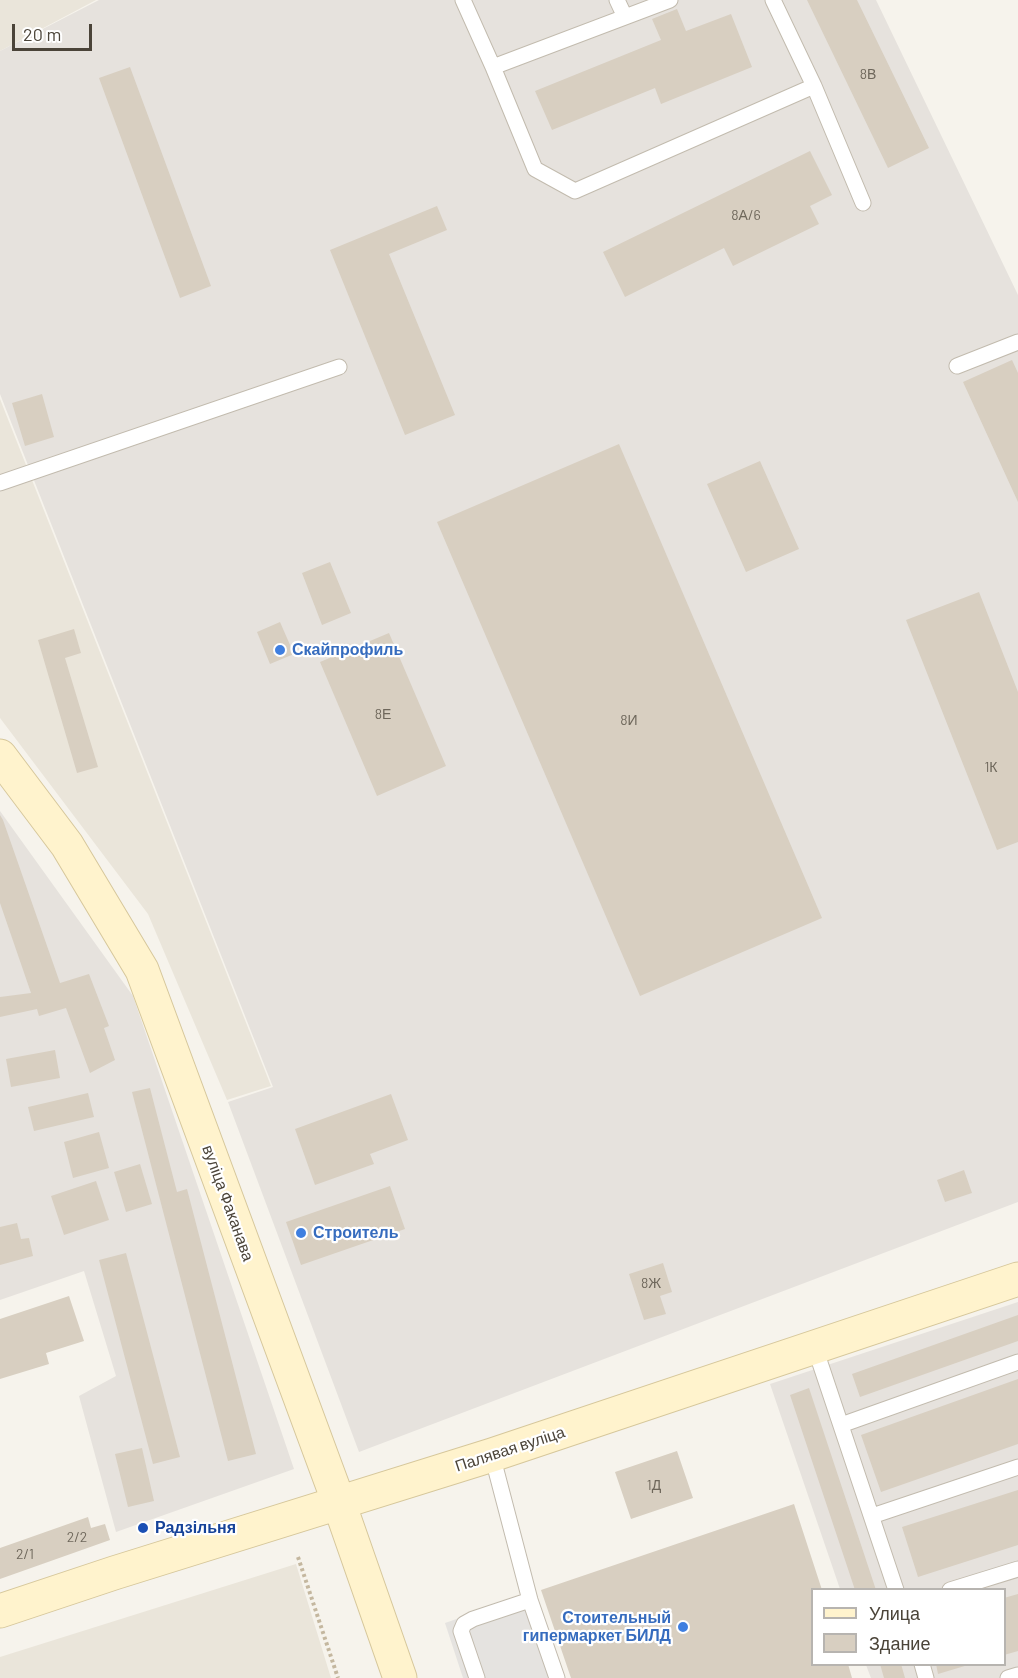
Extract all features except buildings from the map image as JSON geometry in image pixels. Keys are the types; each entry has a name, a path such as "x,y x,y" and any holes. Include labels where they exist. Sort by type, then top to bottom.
{"main road":[{"name":"вуліца Факанава","path":"0,756 67,844 142,970 339,1503 400,1678"},
{"name":"Палявая вуліца","path":"0,1611 492,1455 1018,1279"}],"lane":[{"path":"463,0 535,169 575,191 814,86"},
{"path":"617,0 625,17"},
{"path":"493,67 670,0"},
{"path":"773,0 814,86 863,202"},
{"path":"957,366 1018,342"},
{"path":"0,483 339,367"},
{"path":"815,1348 895,1588"},
{"path":"841,1425 1018,1362"},
{"path":"492,1455 530,1600 557,1678"},
{"path":"872,1516 1018,1467"},
{"path":"956,1588 1018,1569"},
{"path":"477,1678 461,1631 465,1624 473,1619 530,1600"},
{"path":"1008,1678 1018,1675"}],"path":[{"path":"298,1557 338,1678"}],"shaded area":[{"path":"0,0 96,0 0,51"},
{"path":"99,0 876,0 1018,295 1018,1202 359,1452 228,1102 273,1087 0,394 0,51"},
{"path":"0,399 271,1086 227,1100 148,914 0,718"},
{"path":"0,811 133,996 294,1469 116,1532 79,1396 116,1376 84,1271 0,1300"},
{"path":"1018,1302 1018,1678 871,1678 866,1666 1006,1666 1006,1588 840,1588 770,1384"},
{"path":"296,1564 331,1678 0,1678 0,1657"},
{"path":"529,1594 557,1678 463,1678 445,1623"}],"place":[{"name":"Скайпрофиль","path":"280,650"},
{"name":"Строитель","path":"301,1233"},
{"name":"Радзільня","path":"143,1528"},
{"name":"Стоительный гипермаркет БИЛД","path":"683,1627"}]}
